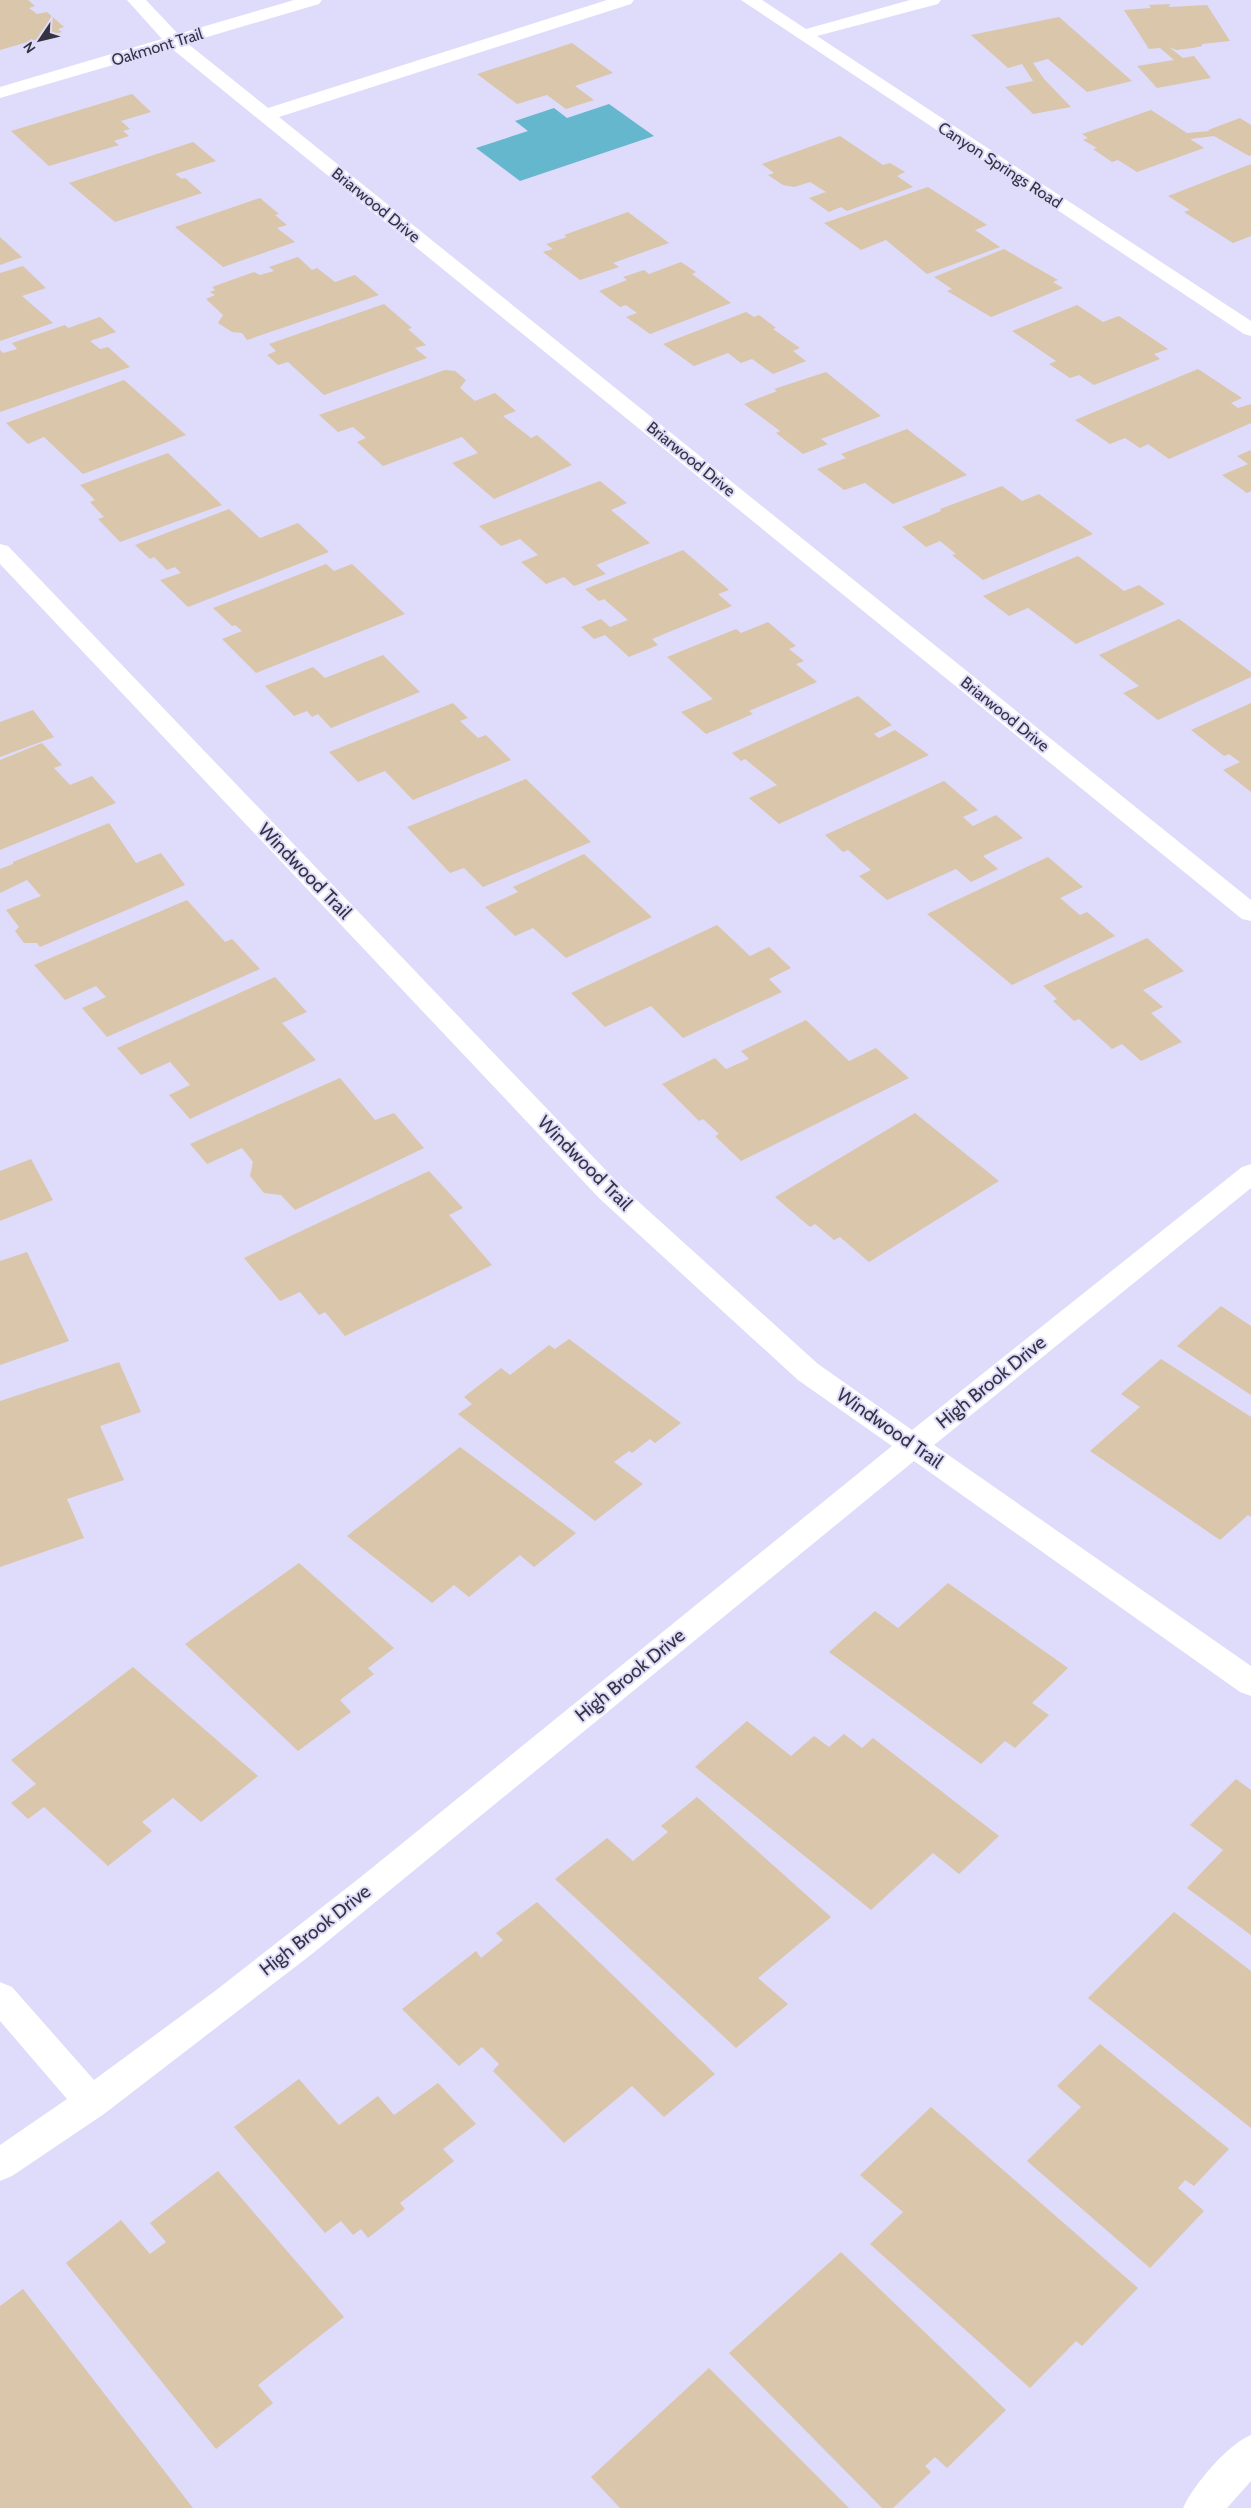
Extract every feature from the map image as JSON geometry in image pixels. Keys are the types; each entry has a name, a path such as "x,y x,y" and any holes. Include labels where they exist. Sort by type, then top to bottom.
{"street":[{"name":"Briarwood Drive","path":"136,0 174,41 1251,913"},
{"name":"Oakmont Trail","path":"0,93 313,0"},
{"path":"265,115 625,0"},
{"name":"Canyon Springs Road","path":"750,0 1251,330"},
{"path":"803,35 932,0"},
{"name":"Windwood Trail","path":"0,551 610,1192 808,1372 1251,1683"},
{"name":"High Brook Drive","path":"0,2165 92,2103 370,1888 913,1444 1251,1174"},
{"path":"0,1997 92,2103"},
{"path":"1202,2508 1251,2453"}],"water":[{"path":"609,104 654,136 520,181 476,148 528,131 515,121 554,108 567,118"}],"building":[{"path":"0,0 28,0 35,6 29,8 37,14 47,12 64,27 58,29 62,32 0,50"},
{"path":"1170,4 1169,7 1207,5 1230,41 1202,44 1202,46 1176,50 1169,47 1183,58 1194,56 1211,78 1157,88 1137,66 1174,60 1160,48 1149,49 1124,10 1151,8 1149,5"},
{"path":"1059,17 1132,81 1087,92 1048,59 1033,63 1044,79 1071,107 1033,114 1005,87 1033,81 1022,64 1008,68 971,35"},
{"path":"572,43 613,73 575,86 594,100 566,109 547,95 517,104 477,74"},
{"path":"132,94 151,112 121,121 130,129 123,131 129,136 114,141 119,145 49,166 11,131"},
{"path":"1151,110 1187,133 1210,131 1208,130 1240,118 1251,125 1251,155 1249,156 1214,136 1190,139 1204,148 1137,172 1118,160 1112,162 1093,149 1097,148 1083,140 1088,138 1082,134"},
{"path":"840,136 883,165 890,163 905,172 897,176 913,187 847,211 841,207 829,212 809,198 826,192 810,182 794,187 783,185 768,175 774,173 762,164"},
{"path":"193,142 216,161 175,174 182,179 185,178 202,193 115,222 69,183"},
{"path":"1251,164 1251,236 1233,243 1184,212 1190,210 1168,196"},
{"path":"928,187 987,225 975,230 1000,247 927,274 886,240 861,250 824,223"},
{"path":"260,198 279,214 275,215 287,225 277,228 295,242 223,267 175,227"},
{"path":"628,212 669,243 613,263 619,267 580,280 543,252 553,249 546,244 567,237 564,235"},
{"path":"0,237 22,257 0,265"},
{"path":"1004,249 1058,280 1053,282 1063,288 991,317 947,291 952,289 934,277"},
{"path":"298,257 312,270 317,268 335,282 355,275 379,295 247,340 242,333 232,332 218,323 223,315 206,299 215,295 210,292 215,290 212,287 254,272 260,275 274,271 269,267"},
{"path":"681,262 696,272 692,274 731,303 650,334 626,317 637,313 626,305 620,307 599,291 627,280 623,277 644,270 649,274"},
{"path":"23,266 46,288 22,296 53,323 0,341 0,273"},
{"path":"384,304 412,328 408,329 426,345 415,348 427,358 324,395 288,362 278,365 267,355 276,351 269,344"},
{"path":"1077,305 1103,322 1119,316 1168,349 1154,354 1160,359 1094,385 1079,375 1070,378 1049,364 1056,361 1012,331"},
{"path":"746,312 754,317 759,315 776,328 773,329 800,348 793,351 806,361 773,374 752,359 741,363 728,353 694,366 663,344"},
{"path":"100,317 116,332 90,341 100,349 108,347 130,367 0,412 0,350 3,353 17,349 12,343 65,325 68,328"},
{"path":"1198,369 1242,398 1231,403 1238,408 1251,404 1251,423 1169,459 1148,444 1140,448 1125,438 1110,444 1075,420"},
{"path":"445,370 455,371 466,380 460,388 475,401 495,393 516,411 503,416 531,438 537,435 572,465 494,499 452,463 478,453 462,437 383,466 357,442 366,438 353,427 338,432 319,415"},
{"path":"826,372 881,416 821,439 828,444 803,454 776,433 780,431 744,404 777,391 774,389"},
{"path":"124,380 186,435 83,474 44,437 28,444 6,423"},
{"path":"907,429 967,475 893,504 865,483 844,490 817,469 846,458 841,454"},
{"path":"1251,450 1251,491 1247,493 1222,475 1248,464 1237,456"},
{"path":"168,453 222,505 120,542 98,519 104,517 90,502 95,500 80,485"},
{"path":"600,481 627,503 611,510 650,543 596,565 606,574 574,586 564,577 546,584 521,562 538,555 520,539 501,546 479,526"},
{"path":"1002,486 1022,501 1039,494 1093,534 983,580 952,555 956,554 940,541 926,547 902,527 941,511 940,509"},
{"path":"229,509 260,538 298,523 329,552 188,607 160,580 181,573 175,567 167,570 154,557 150,559 135,545"},
{"path":"683,550 729,590 718,594 732,606 652,639 658,645 629,657 605,635 594,639 581,627 601,619 610,627 628,620 604,599 599,601 585,589"},
{"path":"1078,556 1124,591 1139,585 1165,604 1076,644 1028,608 1009,616 983,596"},
{"path":"326,564 334,571 352,564 405,614 256,673 222,639 242,631 235,625 232,626 213,608"},
{"path":"1179,619 1251,672 1251,677 1158,720 1123,693 1139,686 1099,655"},
{"path":"768,622 796,646 789,649 804,661 796,664 817,682 749,711 753,714 706,734 681,712 713,699 667,657 736,629 741,633"},
{"path":"383,655 420,692 331,728 318,714 312,717 307,711 294,716 265,686 313,667 325,678"},
{"path":"858,696 892,725 874,734 879,738 895,730 929,755 779,824 749,798 777,785 745,759 741,761 732,753"},
{"path":"453,703 468,718 460,721 478,738 486,735 511,760 413,800 385,771 358,782 329,752"},
{"path":"1251,703 1251,792 1223,770 1240,762 1229,754 1224,756 1191,730"},
{"path":"33,710 54,737 0,757 0,722"},
{"path":"42,743 62,765 54,768 70,785 92,776 116,803 0,850 0,760"},
{"path":"526,779 591,842 483,887 464,868 450,873 407,827"},
{"path":"944,781 978,810 963,817 973,826 996,815 1023,838 983,856 998,869 971,882 956,869 887,900 859,876 871,870 848,850 843,852 825,835"},
{"path":"109,823 136,863 161,853 185,885 40,947 37,943 24,943 15,931 19,927 6,910 41,896 27,880 0,893 0,869"},
{"path":"584,854 652,917 566,958 533,928 515,936 485,907 518,892 513,887"},
{"path":"1048,857 1083,887 1060,898 1080,915 1087,912 1115,936 1012,985 927,914"},
{"path":"187,900 225,942 232,939 260,969 107,1037 82,1008 106,997 96,986 65,1000 34,965"},
{"path":"717,925 750,956 769,947 791,968 769,979 782,992 683,1038 651,1006 605,1027 571,993"},
{"path":"1147,938 1184,971 1143,990 1163,1007 1151,1013 1182,1042 1141,1061 1122,1044 1112,1049 1079,1019 1074,1021 1053,1001 1057,999 1043,986"},
{"path":"275,977 307,1012 282,1023 316,1060 190,1119 169,1095 190,1085 170,1062 141,1075 117,1048"},
{"path":"806,1020 849,1061 876,1048 909,1078 741,1161 715,1136 719,1134 703,1119 699,1121 662,1084 715,1058 726,1069 749,1059 741,1051"},
{"path":"340,1078 375,1120 394,1113 424,1148 295,1210 281,1195 264,1193 250,1176 253,1162 242,1148 207,1164 190,1144"},
{"path":"915,1113 999,1181 869,1262 840,1237 834,1240 815,1224 810,1227 775,1197"},
{"path":"31,1159 53,1200 0,1221 0,1171"},
{"path":"429,1171 463,1208 449,1215 492,1265 345,1336 325,1312 319,1315 300,1292 280,1301 244,1258"},
{"path":"27,1252 69,1341 0,1365 0,1261"},
{"path":"1221,1306 1251,1326 1251,1395 1177,1346"},
{"path":"569,1339 681,1423 655,1443 650,1439 632,1453 629,1451 614,1462 643,1484 595,1521 458,1414 472,1404 464,1397 501,1368 510,1375 549,1345 555,1349"},
{"path":"1161,1359 1251,1417 1251,1517 1248,1515 1220,1540 1090,1451 1140,1407 1121,1394"},
{"path":"119,1362 141,1412 100,1426 124,1480 67,1499 84,1538 0,1567 0,1401"},
{"path":"460,1447 576,1533 534,1567 520,1555 469,1597 454,1585 432,1603 347,1536"},
{"path":"299,1563 394,1648 368,1668 374,1674 340,1700 351,1712 298,1751 185,1644"},
{"path":"948,1583 1068,1668 1032,1703 1049,1715 1015,1748 1005,1741 981,1764 829,1652 875,1611 898,1628"},
{"path":"133,1667 258,1776 201,1822 173,1798 142,1822 152,1831 108,1866 44,1807 28,1819 11,1803 36,1784 11,1760"},
{"path":"747,1721 791,1756 814,1736 829,1747 844,1734 862,1748 873,1738 999,1836 959,1874 933,1853 871,1910 695,1767"},
{"path":"1236,1779 1251,1790 1251,1935 1187,1888 1223,1850 1190,1825"},
{"path":"697,1797 831,1917 758,1978 788,2004 736,2048 555,1879 607,1838 633,1861 668,1832 661,1826"},
{"path":"537,1902 715,2074 664,2117 632,2086 564,2143 493,2071 499,2064 482,2047 459,2066 402,2009 476,1951 481,1958 503,1940 496,1933"},
{"path":"1174,1912 1251,1971 1251,2128 1088,1998"},
{"path":"1100,2044 1229,2149 1194,2186 1185,2180 1178,2188 1204,2211 1150,2268 1027,2161 1081,2107 1057,2086"},
{"path":"299,2079 339,2125 378,2096 394,2115 438,2083 476,2124 443,2149 454,2161 400,2203 405,2209 368,2238 361,2229 353,2235 341,2221 325,2233 234,2127"},
{"path":"931,2107 1138,2288 1082,2346 1076,2341 1030,2388 870,2244 903,2212 860,2175"},
{"path":"218,2171 344,2317 258,2385 273,2403 216,2449 66,2263 121,2220 150,2254 166,2242 150,2223"},
{"path":"841,2252 1006,2410 947,2468 935,2457 925,2466 931,2472 893,2508 882,2508 729,2353"},
{"path":"23,2289 193,2508 0,2508 0,2306"},
{"path":"709,2368 849,2508 620,2508 591,2477"}]}
